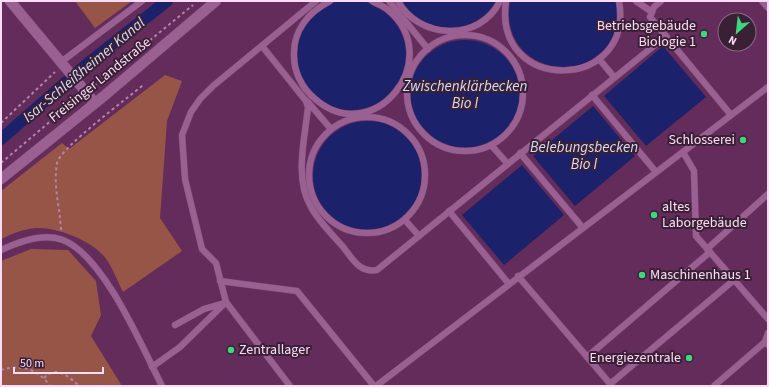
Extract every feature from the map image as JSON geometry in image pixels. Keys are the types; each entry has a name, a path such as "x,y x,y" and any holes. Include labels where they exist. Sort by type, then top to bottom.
{"main road":[{"path":"10,1 95,103"},
{"name":"Freisinger Landstraße","path":"1,179 95,103 216,1"}],"lane":[{"path":"64,66 142,1"},
{"path":"316,1 304,21 297,38 294,55 297,74 308,107 302,171 303,183 311,208 358,265 370,272 377,270 507,163 666,36"},
{"path":"290,386 226,302 216,263 202,249 185,180 182,135 191,112 200,99 213,86 262,46 311,10 330,1"},
{"path":"372,1 388,10 399,14 434,30 469,35 488,40 504,50 516,66 523,84 523,104 516,122 504,137 491,145 470,151 451,150 434,142 424,134 411,113 407,95 410,60 408,40 399,14 398,1"},
{"path":"389,1 428,49"},
{"path":"262,46 304,94 322,105 340,113 360,115 368,116 387,120 404,129 414,141 423,160 425,179 420,198 405,220 394,227 376,233 356,232 337,224 322,211 312,193 309,174 312,157 320,140 331,129 350,118 360,115 379,108 389,101 418,59 428,49 471,28 487,18 500,1"},
{"path":"506,1 506,28 518,50 535,64 552,71 572,71 585,67 599,59 608,50 616,38 620,25 621,11 619,1"},
{"path":"636,1 652,12"},
{"path":"662,1 654,7 650,17 731,115"},
{"path":"762,1 768,8"},
{"path":"510,57 518,50"},
{"path":"599,59 614,77"},
{"path":"220,281 297,291 375,386 768,87"},
{"path":"592,95 656,172"},
{"path":"306,101 331,129"},
{"path":"414,141 424,134"},
{"path":"491,145 507,163"},
{"path":"683,152 694,171 696,236 768,319"},
{"path":"520,153 583,228"},
{"path":"587,357 708,250 768,194"},
{"path":"449,211 509,284"},
{"path":"405,220 418,236"},
{"path":"330,231 337,224"},
{"path":"1,250 19,242 44,238 62,240 77,248 97,266 116,298 162,386"},
{"path":"518,276 611,385 734,280"},
{"path":"152,367 180,347 226,302"},
{"path":"175,325 204,309 226,302"},
{"path":"714,386 767,344 768,333"}],"path":[{"name":"Freisinger Landstraße","path":"95,85 198,1"},
{"path":"1,123 64,66"},
{"path":"62,240 55,192 57,161 69,146 143,85"},
{"path":"1,163 83,89"},
{"path":"1,370 10,367 34,370 44,378 50,386"},
{"path":"44,378 50,372 58,371 67,375 80,386"}],"shaded area":[{"path":"75,1 132,1 95,28"},
{"path":"165,75 182,81 167,121 160,218 182,251 123,292 104,256 98,250 73,236 54,230 36,228 22,231 1,239 1,191 62,143 69,149"},
{"path":"31,249 68,250 96,281 101,315 91,336 122,386 1,386 1,261"}],"water":[{"name":"Zwischenklärbecken Bio I","path":"351,0 372,4 382,9 390,16 397,24 402,34 406,55 402,76 397,86 390,94 382,101 372,106 351,110 330,106 320,101 312,94 305,86 300,76 296,55 300,34 305,24 312,16 320,9 330,4"},
{"path":"401,1 497,1 487,13 475,21 462,27 448,29 435,28 422,23 410,14"},
{"name":"Zwischenklärbecken Bio I","path":"510,1 617,1 615,31 603,51 584,63 562,67 541,62 522,50 511,29"},
{"name":"Zwischenklärbecken Bio I","path":"465,40 486,44 496,49 504,56 511,64 516,74 520,95 516,116 511,126 504,134 496,141 486,146 465,150 444,146 434,141 426,134 419,126 414,116 410,95 414,74 419,64 426,56 434,49 444,44"},
{"name":"Belebungsbecken Bio I","path":"663,46 706,97 646,146 604,96"},
{"name":"Belebungsbecken Bio I","path":"593,106 635,156 575,206 533,156"},
{"name":"Zwischenklärbecken Bio I","path":"368,121 389,125 399,130 407,137 414,145 419,155 423,176 419,197 414,207 407,215 399,222 389,227 368,231 347,227 337,222 329,215 322,207 317,197 313,176 317,155 322,145 329,137 337,130 347,125"},
{"name":"Belebungsbecken Bio I","path":"522,165 564,215 504,265 462,215"}],"waterway":[{"name":"Isar-Schleißheimer Kanal","path":"1,139 86,65 167,1"}],"place":[{"name":"Betriebsgebäude Biologie 1","path":"704,34"},
{"name":"Schlosserei","path":"743,140"},
{"name":"altes Laborgebäude","path":"654,215"},
{"name":"Maschinenhaus 1","path":"642,275"},
{"name":"Zentrallager","path":"231,350"},
{"name":"Energiezentrale","path":"689,358"}]}
